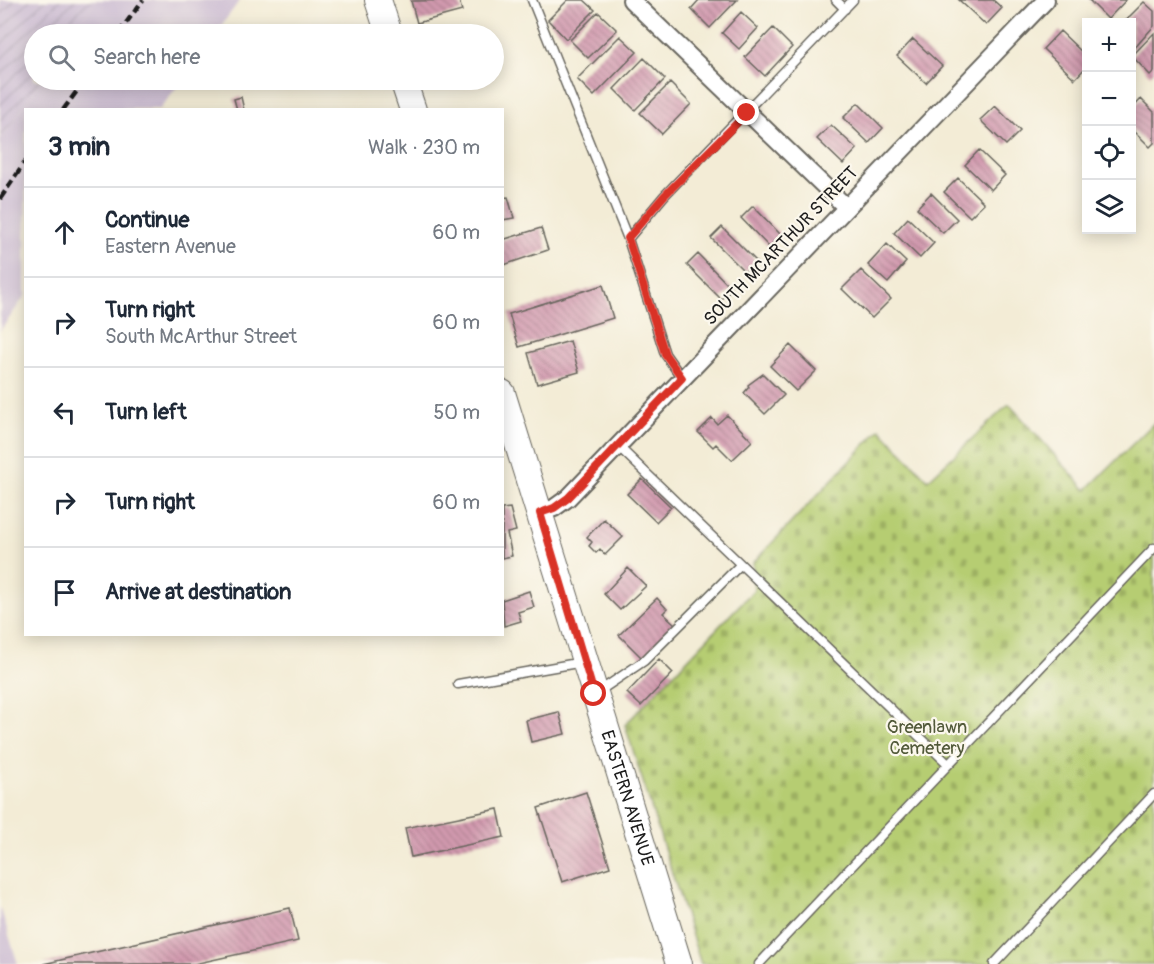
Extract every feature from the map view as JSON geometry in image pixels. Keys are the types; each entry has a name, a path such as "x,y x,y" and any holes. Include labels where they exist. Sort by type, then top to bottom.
{"main road":[{"path":"378,0 386,24"},
{"path":"406,90 412,108"},
{"name":"EASTERN AVENUE","path":"504,399 679,964"}],"street":[{"path":"631,0 846,207"},
{"name":"SOUTH MCARTHUR STREET","path":"540,513 554,508 568,498 1042,1"}],"lane":[{"path":"532,0 628,238 665,354 682,378"},
{"path":"836,0 845,9"},
{"path":"628,238 664,196 747,113 853,0"},
{"path":"618,446 947,763"},
{"path":"759,964 947,763 1154,548"},
{"path":"594,694 612,685 644,661 740,566"},
{"path":"458,684 584,662"},
{"path":"994,964 1154,794"}],"shaded area":[{"path":"0,0 96,0 80,24 24,24 24,90 35,90 0,141"},
{"path":"96,0 240,0 222,24 80,24"},
{"path":"35,90 174,90 161,108 24,108 24,297 0,331 0,141"},
{"path":"0,907 18,964 0,964"}],"green space":[{"name":"Greenlawn Cemetery","path":"1009,404 1086,490 1154,423 1154,964 701,964 625,725 754,590 753,563 880,429 928,480"}],"building":[{"path":"459,0 462,11 417,23 411,1"},
{"path":"568,0 584,0 595,10 566,39 548,20"},
{"path":"699,0 737,0 710,28 691,9"},
{"path":"959,0 993,0 1002,8 986,25"},
{"path":"1089,0 1126,0 1109,18"},
{"path":"1144,2 1154,11 1154,26 1136,46 1136,18 1128,18"},
{"path":"598,12 617,30 588,58 570,40"},
{"path":"741,12 758,28 739,49 722,33"},
{"path":"773,28 792,47 765,76 745,57"},
{"path":"1060,31 1082,52 1082,71 1075,79 1043,49"},
{"path":"1154,33 1154,71 1150,75 1136,60 1136,52"},
{"path":"620,36 637,52 594,96 577,79"},
{"path":"913,39 942,66 926,83 897,56"},
{"path":"644,58 665,79 635,110 614,89"},
{"path":"670,83 691,104 662,134 640,113"},
{"path":"241,97 244,108 236,108 234,99"},
{"path":"1141,99 1154,112 1154,143 1150,147 1136,133 1136,105"},
{"path":"858,103 883,128 869,143 843,118"},
{"path":"995,106 1020,131 1006,145 980,120"},
{"path":"831,125 857,149 843,164 817,139"},
{"path":"979,150 1005,175 991,190 965,165"},
{"path":"958,178 984,203 970,217 944,192"},
{"path":"931,193 957,219 943,233 917,208"},
{"path":"508,197 514,218 504,220 504,198"},
{"path":"753,206 781,235 769,247 741,218"},
{"path":"908,218 934,243 920,258 894,233"},
{"path":"722,227 756,261 745,272 711,238"},
{"path":"541,228 548,250 504,265 504,239"},
{"path":"887,244 906,262 888,283 868,265"},
{"path":"698,254 732,289 721,299 687,265"},
{"path":"861,270 891,299 872,318 842,289"},
{"path":"603,285 613,318 519,347 509,314"},
{"path":"570,341 579,372 537,384 528,353"},
{"path":"790,345 816,371 796,391 770,366"},
{"path":"763,374 784,395 765,414 744,393 748,385"},
{"path":"727,415 752,441 732,460 716,444 713,447 698,432 712,418 717,424"},
{"path":"642,479 671,507 656,522 627,494"},
{"path":"510,508 516,531 507,533 512,556 504,558 504,509"},
{"path":"604,519 623,537 605,555 600,549 596,553 589,546 592,542 587,537"},
{"path":"628,568 646,586 620,610 604,594"},
{"path":"529,591 534,607 518,612 521,621 504,626 504,599"},
{"path":"657,598 667,609 663,613 676,625 643,659 619,635"},
{"path":"659,659 673,673 641,706 627,693"},
{"path":"559,712 565,734 531,742 526,720"},
{"path":"586,792 610,867 562,882 538,808"},
{"path":"498,809 504,837 411,857 405,828"},
{"path":"290,908 298,941 194,964 43,964"}],"railway":[{"path":"125,24 143,0"},
{"path":"64,108 78,90"},
{"path":"0,199 24,164"}],"route":[{"path":"594,694 540,513 554,508 568,498 682,378 665,354 628,238 664,196 747,113"}]}
